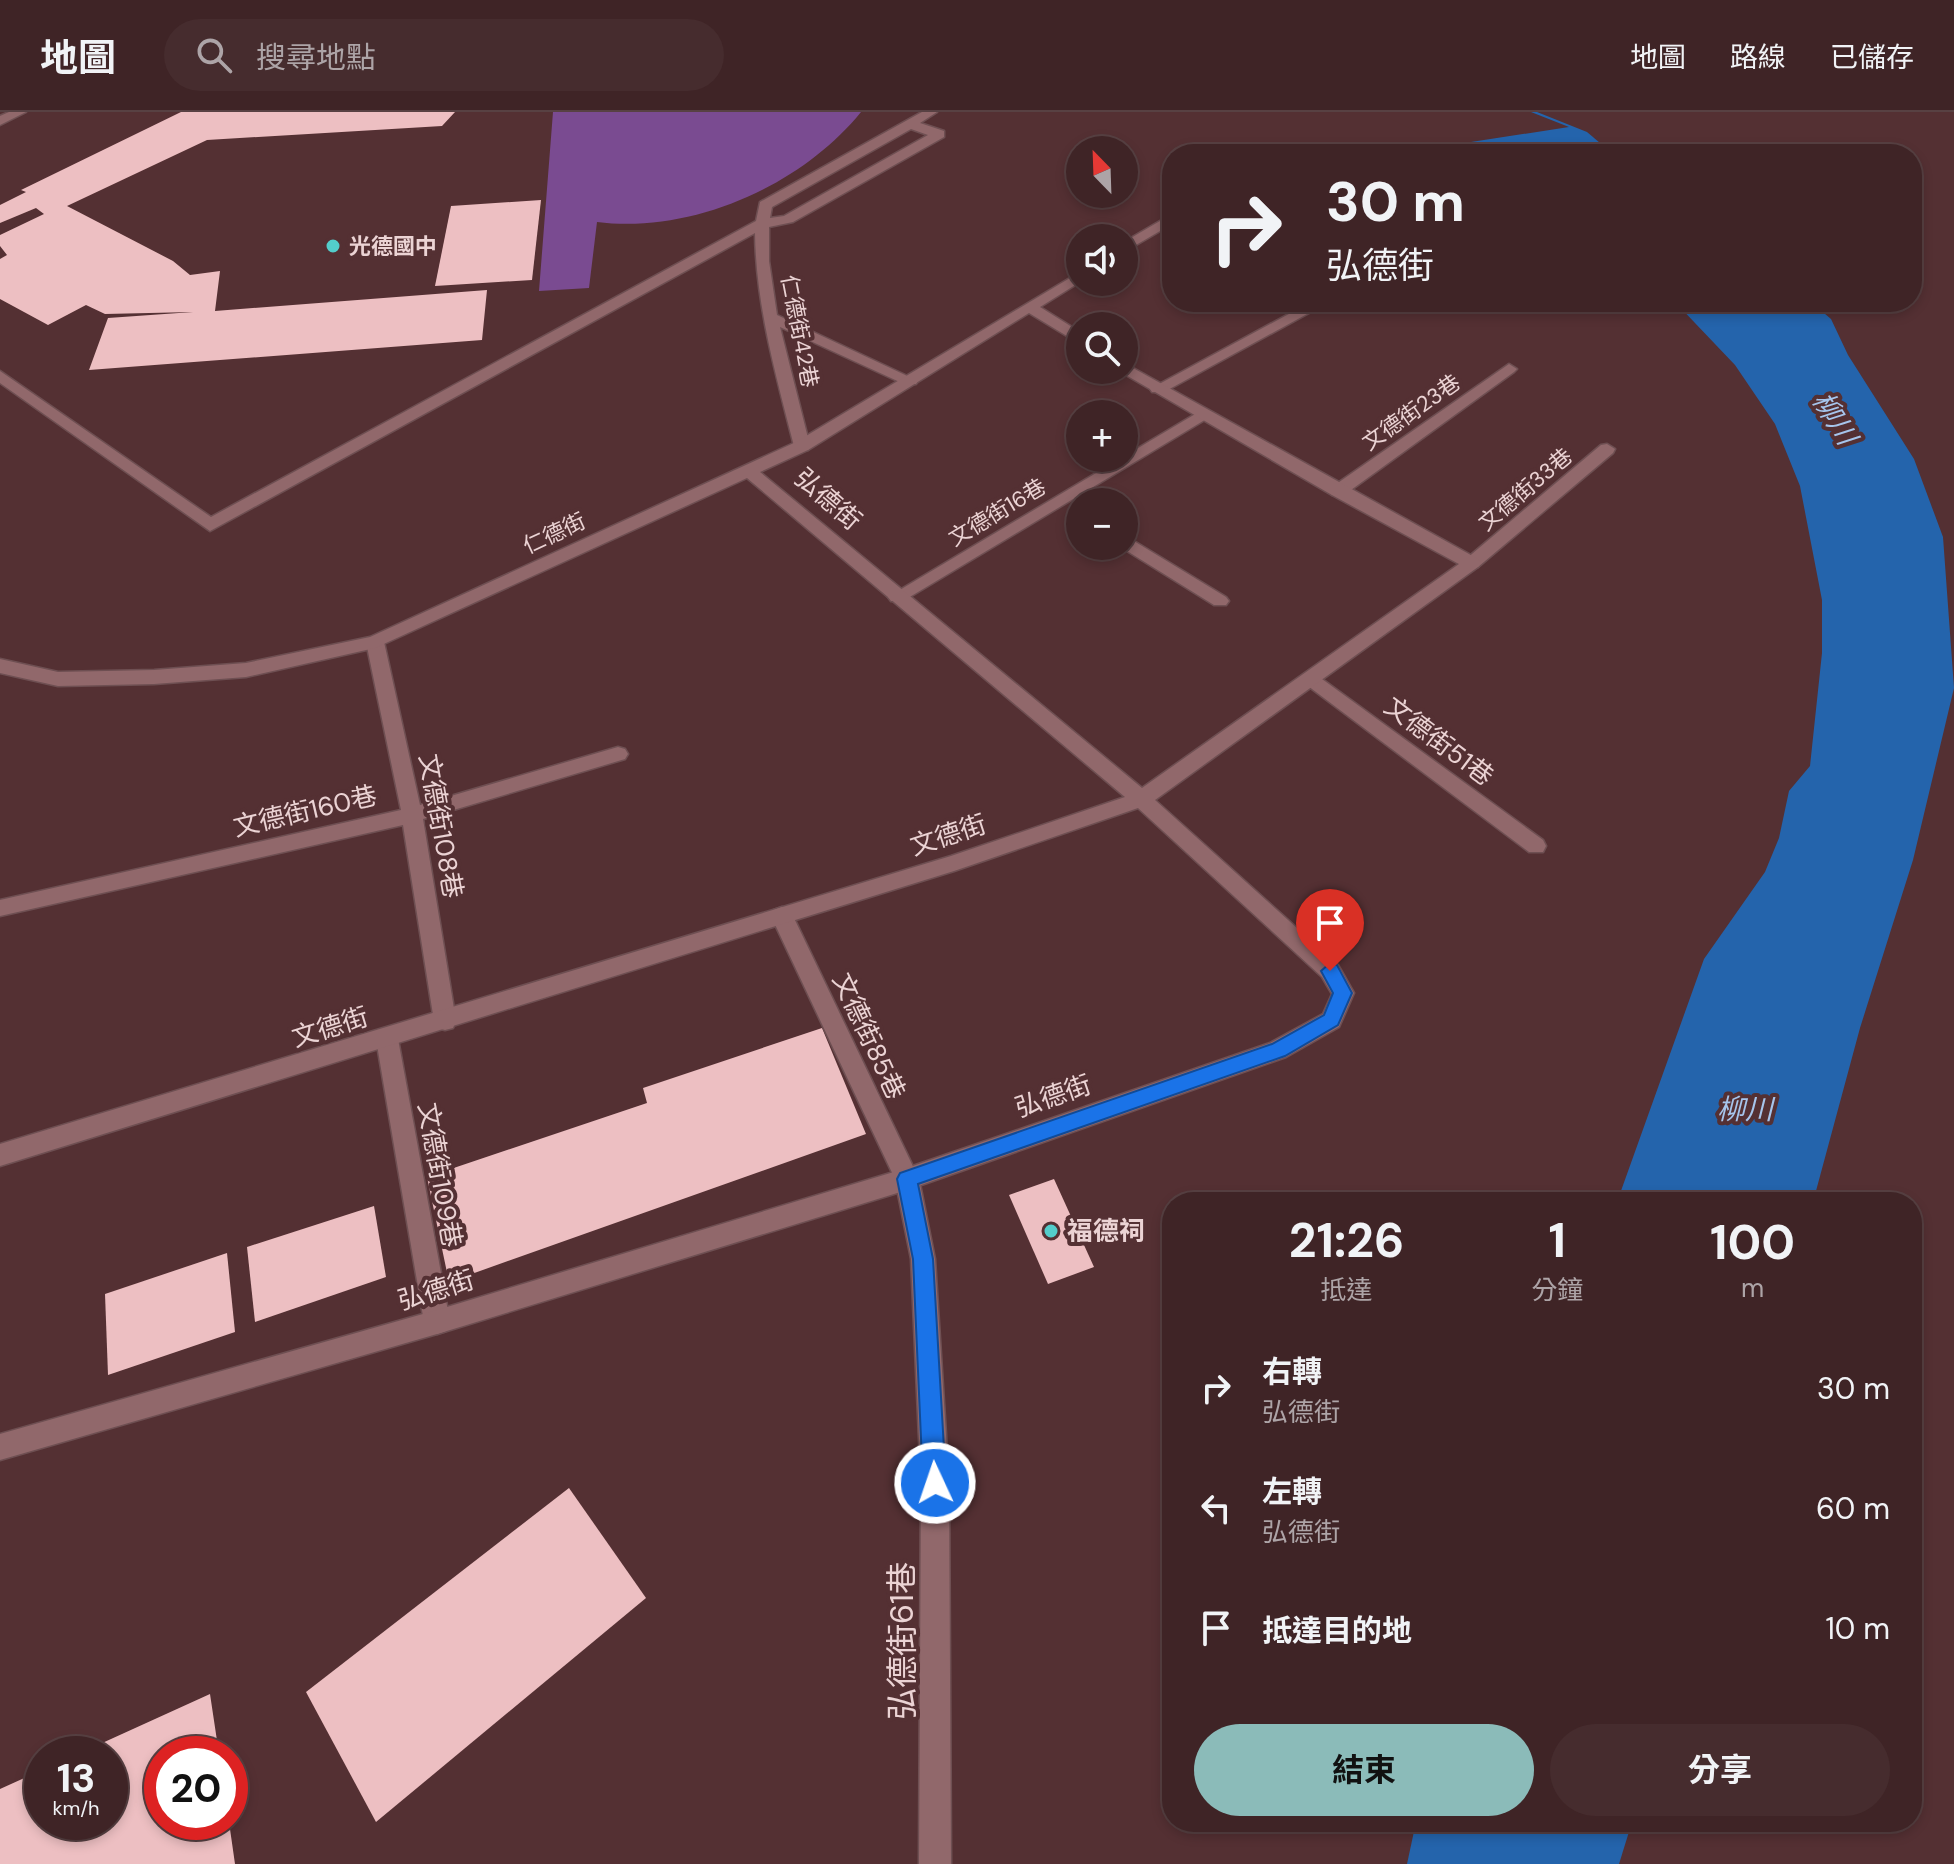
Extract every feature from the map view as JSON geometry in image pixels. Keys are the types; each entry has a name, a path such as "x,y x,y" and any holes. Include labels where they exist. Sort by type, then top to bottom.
{"street":[{"path":"0,121 20,112"},
{"path":"761,224 765,205 931,112"},
{"path":"0,376 210,525 761,224 788,219 939,134 910,124"},
{"name":"仁德街42巷","path":"761,224 770,317 802,446"},
{"path":"1138,239 1162,224"},
{"name":"仁德街","path":"0,666 58,679 154,677 246,670 375,642 802,446 1066,285"},
{"path":"1031,308 1066,330"},
{"path":"1158,389 1303,312"},
{"path":"770,317 910,381"},
{"name":"文德街23巷","path":"1338,491 1509,369"},
{"path":"1138,377 1338,491 1472,563"},
{"name":"文德街16巷","path":"897,597 1202,415"},
{"name":"文德街33巷","path":"1472,563 1607,449"},
{"name":"弘德街","path":"0,1447 437,1322 907,1179 1278,1050 1331,1020 1343,993 1330,971 1141,799 748,470"},
{"path":"1059,500 1066,504"},
{"path":"1138,550 1220,601"},
{"name":"文德街","path":"0,1155 954,863 1141,799 1472,563"},
{"name":"文德街108巷","path":"375,642 412,815 445,1021"},
{"name":"文德街51巷","path":"1311,678 1536,846"},
{"name":"文德街160巷","path":"0,908 412,815 618,754"},
{"name":"文德街85巷","path":"782,916 907,1179"},
{"name":"文德街109巷","path":"387,1039 437,1322"},
{"name":"弘德街61巷","path":"907,1179 923,1259 935,1483 935,1864"}],"shaded area":[{"path":"553,112 861,112 808,162 742,199 670,220 633,224 597,222 589,288 539,291"}],"water":[{"path":"1381,112 1537,112 1587,132 1601,144 1450,144"},
{"name":"柳川","path":"1685,312 1823,312 1831,319 1848,355 1914,459 1943,537 1954,688 1913,860 1860,1028 1816,1192 1621,1192 1704,959 1765,872 1779,838 1789,791 1810,766 1822,653 1822,600 1800,486 1775,424 1735,365"},
{"path":"1414,1832 1629,1832 1619,1864 1407,1864"}],"pier":[{"path":"1377,112 1531,112 1569,127 1458,144 1441,144"}],"building":[{"path":"181,112 455,112 442,126 207,140 67,206 173,261 190,275 220,271 215,311 487,290 482,340 89,370 108,318 193,312 105,314 86,305 48,325 0,299 0,259 7,255 0,246 0,235 44,214 36,208 0,223 0,205 26,192 21,190"},
{"path":"541,200 532,280 435,286 451,206"},
{"path":"822,1028 866,1134 449,1282 427,1177 647,1103 643,1088"},
{"name":"福德祠","path":"1054,1179 1094,1267 1048,1284 1009,1195"},
{"path":"374,1206 386,1277 255,1322 247,1247"},
{"path":"227,1253 235,1332 108,1375 105,1294"},
{"path":"569,1488 646,1598 376,1822 306,1692"},
{"path":"210,1694 216,1736 144,1736 144,1840 232,1840 235,1864 0,1864 0,1789 24,1778 24,1840 128,1840 128,1736 118,1736"}],"place":[{"name":"光德國中","path":"333,246"},
{"name":"福德祠","path":"1051,1231"}],"route":[{"path":"935,1483 923,1259 907,1179 1278,1050 1331,1020 1343,993 1330,971"}]}
